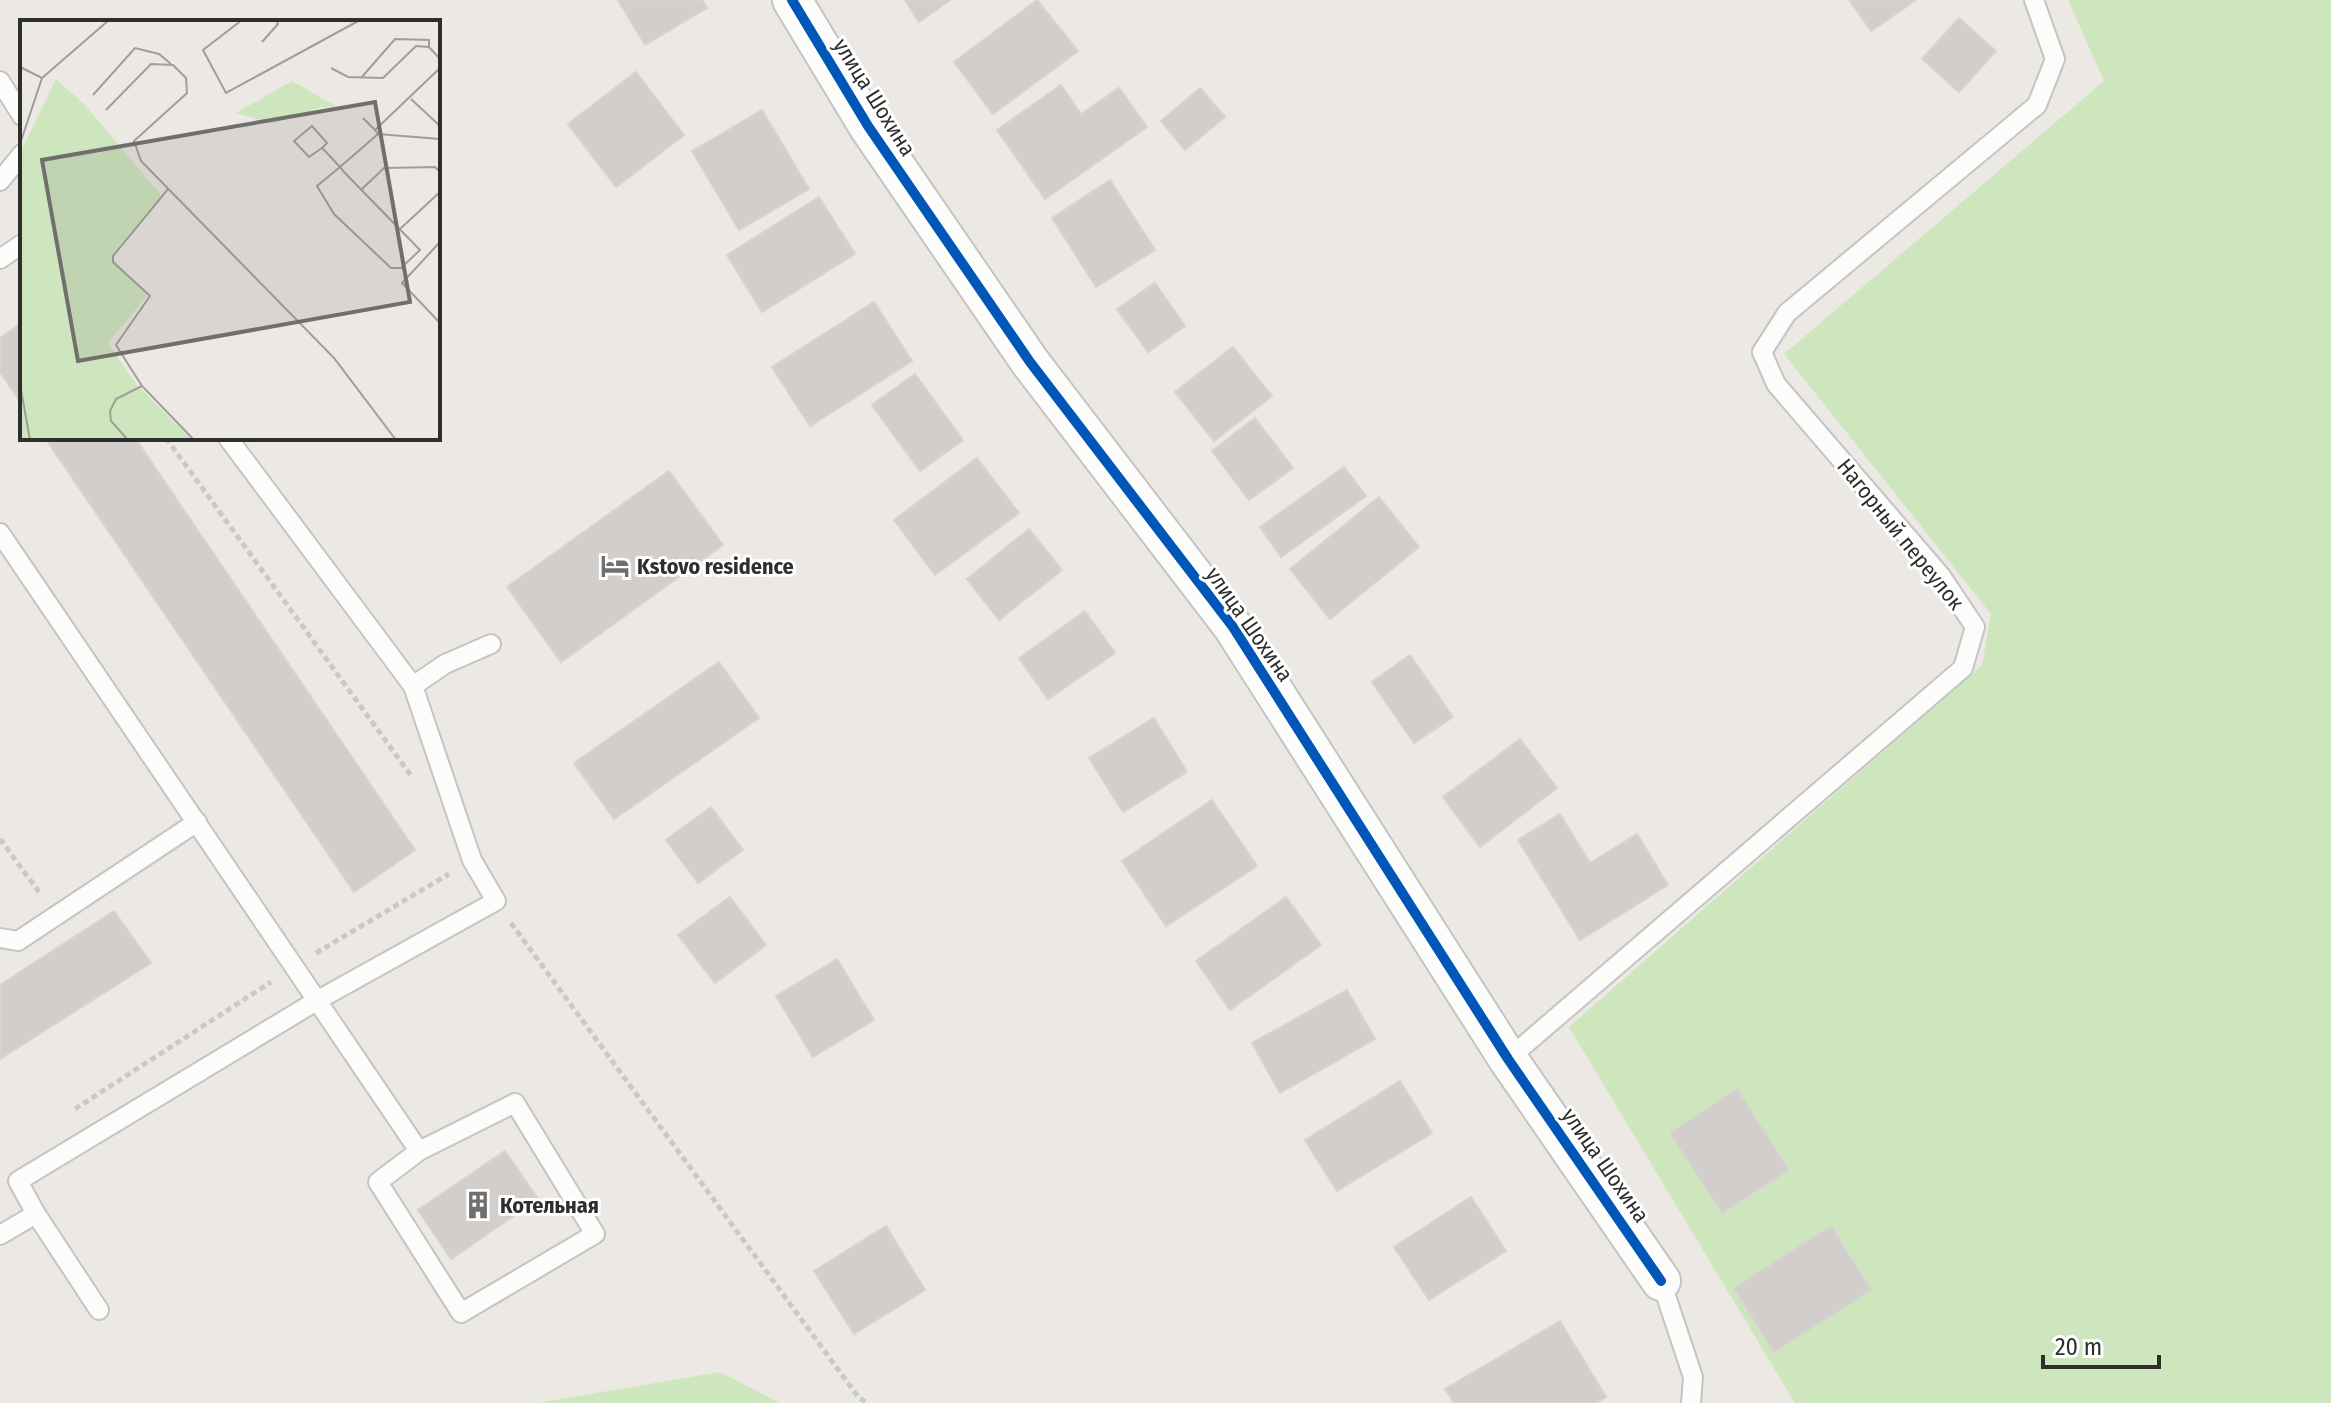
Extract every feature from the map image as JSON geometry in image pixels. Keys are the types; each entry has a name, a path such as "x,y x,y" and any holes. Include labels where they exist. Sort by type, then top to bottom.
{"street":[{"name":"улица Шохина","path":"792,0 868,126 1030,362 1233,627 1508,1059 1661,1281"}],"lane":[{"name":"Нагорный переулок","path":"1508,1059 1963,668 1975,627 1941,576 1776,384 1762,352 1787,313 2037,105 2055,59 2034,0"},
{"path":"0,81 20,113"},
{"path":"0,181 20,156"},
{"path":"0,259 20,245"},
{"path":"99,1310 36,1214 9,1179 496,901 472,860 413,686 229,440"},
{"path":"0,533 419,1151"},
{"path":"413,686 445,664 491,644"},
{"path":"0,938 18,941 197,822"},
{"path":"515,1103 595,1234 461,1313 378,1182 419,1151 515,1103"},
{"path":"0,1235 36,1214"},
{"path":"1661,1281 1693,1377 1691,1403"}],"path":[{"path":"167,440 416,784"},
{"path":"0,839 57,916"},
{"path":"64,1116 295,966 472,860"},
{"path":"496,901 859,1398 868,1403"}],"green space":[{"path":"2068,0 2331,0 2331,1403 1795,1403 1569,1027 1982,665 1991,614 1784,354 2104,81"},
{"path":"720,1372 780,1403 537,1403"}],"building":[{"path":"618,0 702,0 707,8 645,45"},
{"path":"905,0 950,0 919,22"},
{"path":"1037,0 1078,51 993,114 954,62"},
{"path":"1849,0 1916,0 1871,31"},
{"path":"1959,18 1996,51 1959,92 1922,59"},
{"path":"636,72 684,135 616,187 568,124"},
{"path":"1061,85 1081,114 1119,88 1147,127 1045,199 997,130"},
{"path":"1200,88 1225,117 1185,150 1161,121"},
{"path":"762,110 809,189 739,230 692,151"},
{"path":"1110,180 1155,250 1096,287 1052,218"},
{"path":"819,197 855,254 762,312 727,255"},
{"path":"1155,283 1185,326 1148,352 1117,309"},
{"path":"874,302 912,361 810,426 772,367"},
{"path":"20,324 20,401 0,372 0,338"},
{"path":"1233,347 1272,396 1214,441 1175,392"},
{"path":"915,374 963,440 920,471 872,405"},
{"path":"1255,418 1293,468 1249,500 1212,451"},
{"path":"46,440 136,440 415,850 354,892"},
{"path":"977,458 1019,513 935,575 894,520"},
{"path":"1344,467 1366,496 1281,557 1260,527"},
{"name":"Kstovo residence","path":"669,471 723,545 561,662 507,587"},
{"path":"1379,497 1419,547 1330,619 1290,569"},
{"path":"1029,529 1062,570 999,620 967,579"},
{"path":"1085,611 1115,653 1048,699 1019,658"},
{"path":"1410,655 1453,717 1414,743 1372,682"},
{"path":"719,662 759,718 614,819 574,763"},
{"path":"1154,718 1187,772 1123,812 1089,758"},
{"path":"1520,739 1557,788 1480,847 1443,797"},
{"path":"1212,800 1257,866 1166,926 1122,861"},
{"path":"711,807 743,850 698,883 666,840"},
{"path":"1560,814 1590,863 1637,834 1668,885 1580,940 1518,840"},
{"path":"730,897 766,945 715,983 678,935"},
{"path":"1286,897 1321,945 1230,1010 1196,961"},
{"path":"114,911 151,963 0,1059 0,985"},
{"path":"837,959 874,1020 813,1057 776,996"},
{"path":"1347,990 1375,1039 1280,1093 1252,1043"},
{"path":"1400,1081 1432,1133 1337,1191 1305,1140"},
{"path":"1737,1089 1789,1170 1722,1213 1670,1133"},
{"name":"Котельная","path":"505,1151 538,1199 451,1259 418,1210"},
{"path":"1471,1197 1506,1251 1429,1300 1394,1247"},
{"path":"886,1226 925,1290 854,1334 814,1271"},
{"path":"1831,1226 1871,1290 1774,1352 1734,1288"},
{"path":"1560,1321 1606,1397 1596,1403 1454,1403 1445,1389"}],"cycle path":[{"path":"792,0 868,126 1030,362 1233,627 1508,1059 1661,1281"}],"place":[{"name":"Kstovo residence","path":"615,566"},
{"name":"Котельная","path":"478,1205"}]}
